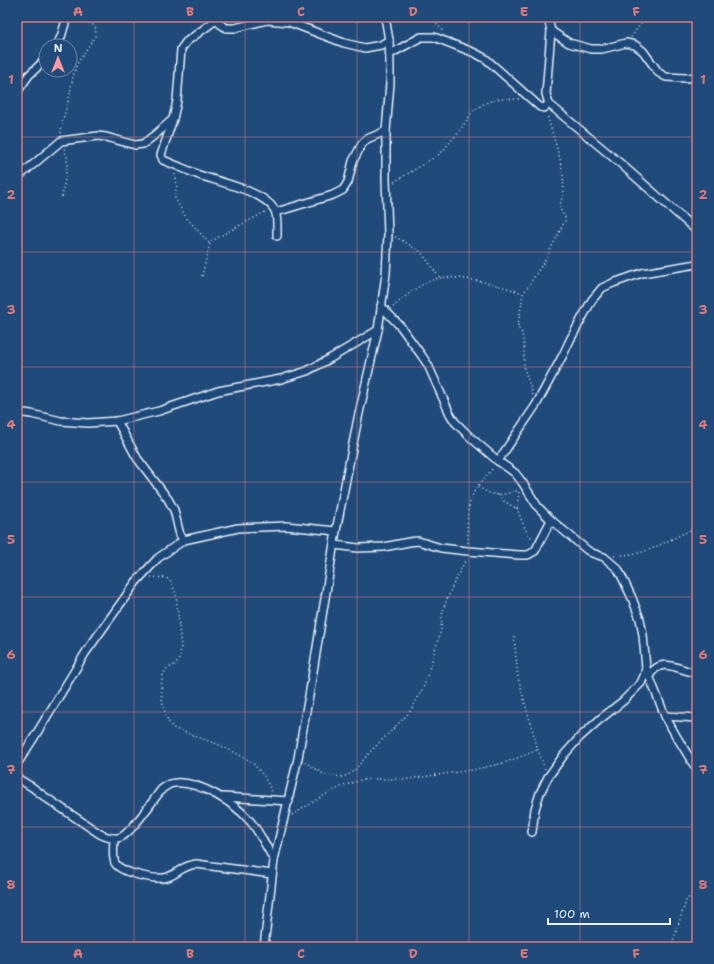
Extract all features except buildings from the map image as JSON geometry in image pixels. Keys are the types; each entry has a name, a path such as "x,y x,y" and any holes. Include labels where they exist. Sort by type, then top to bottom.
{"street":[{"path":"264,947 274,860 298,758 336,531 358,418 378,330 386,274 388,234 386,131 390,83 390,54 385,17"},
{"path":"546,106 551,30 548,17"},
{"path":"60,38 67,18"},
{"path":"277,236 275,209 263,197 163,160 161,155 173,119 177,101 181,49 186,42 218,19 226,28 234,28 267,20 289,22 344,43 365,48 381,45 389,40"},
{"path":"551,30 569,43 591,49 602,49 626,43 635,45 643,51 659,73 666,77 697,77"},
{"path":"390,54 421,37 427,36 434,37 475,53 486,60 529,99 540,107 546,106 621,164 697,230"},
{"path":"17,92 29,75 38,67"},
{"path":"17,178 61,141 98,136 136,145 143,144 173,119"},
{"path":"275,209 333,195 343,190 348,182 354,161 362,144 367,139 386,131"},
{"path":"498,461 536,405 573,333 592,300 602,288 642,273 697,264"},
{"path":"381,306 401,327 428,365 455,422 498,461 515,473 538,507 551,520 587,550 604,557 618,569 640,619 646,668 649,676 665,716 697,770"},
{"path":"17,412 61,421 88,423 118,420 159,411 218,391 281,379 307,371 378,330"},
{"path":"118,420 137,458 168,499 174,510 177,528 184,540"},
{"path":"334,546 358,548 384,547 418,541 441,548 528,555 535,551 551,520"},
{"path":"17,764 36,736 86,652 136,582 158,558 184,540 238,528 286,526 336,531"},
{"path":"649,676 653,670 663,665 672,666 697,674"},
{"path":"532,832 540,793 548,777 564,755 580,737 598,720 623,701 641,683 646,668"},
{"path":"665,716 697,718"},
{"path":"17,778 100,834 114,838 126,834 133,827 162,789 167,785 175,783 188,783 222,797 239,809 251,822 274,860"},
{"path":"222,797 289,801"},
{"path":"114,838 114,860 116,865 136,874 151,878 160,879 168,877 182,868 196,864 272,874"}],"path":[{"path":"626,43 646,17"},
{"path":"62,197 67,158 61,141 62,122 77,64 95,36 96,29 93,25 84,21 67,18"},
{"path":"386,187 440,154 474,111 485,102 497,99 529,99"},
{"path":"536,405 524,368 524,346 522,333 518,325 523,294 545,260 566,219 560,209 564,191 560,159 546,106"},
{"path":"175,174 177,186 175,198 185,216 210,243"},
{"path":"202,276 210,243 218,237 275,209"},
{"path":"388,234 421,252 440,278"},
{"path":"387,312 418,288 440,278 481,282 513,289 523,294"},
{"path":"298,758 325,775 342,777 348,775 354,771 370,752 408,714 424,686 441,630 442,615 445,604 465,562 468,551 467,531 470,502 473,493 498,461"},
{"path":"478,487 487,493 498,495 520,490 517,509 527,533 539,544"},
{"path":"498,495 504,501 517,509"},
{"path":"604,557 639,553 649,550 697,527"},
{"path":"142,576 166,578 170,580 176,594 181,642 179,660 163,674 161,686 163,706 168,720 173,728 223,747 252,762 264,776 277,800"},
{"path":"514,636 518,678 538,750 548,777"},
{"path":"284,820 328,793 361,780 408,779 472,770 504,763 538,750"},
{"path":"671,947 686,901 697,888"}]}
